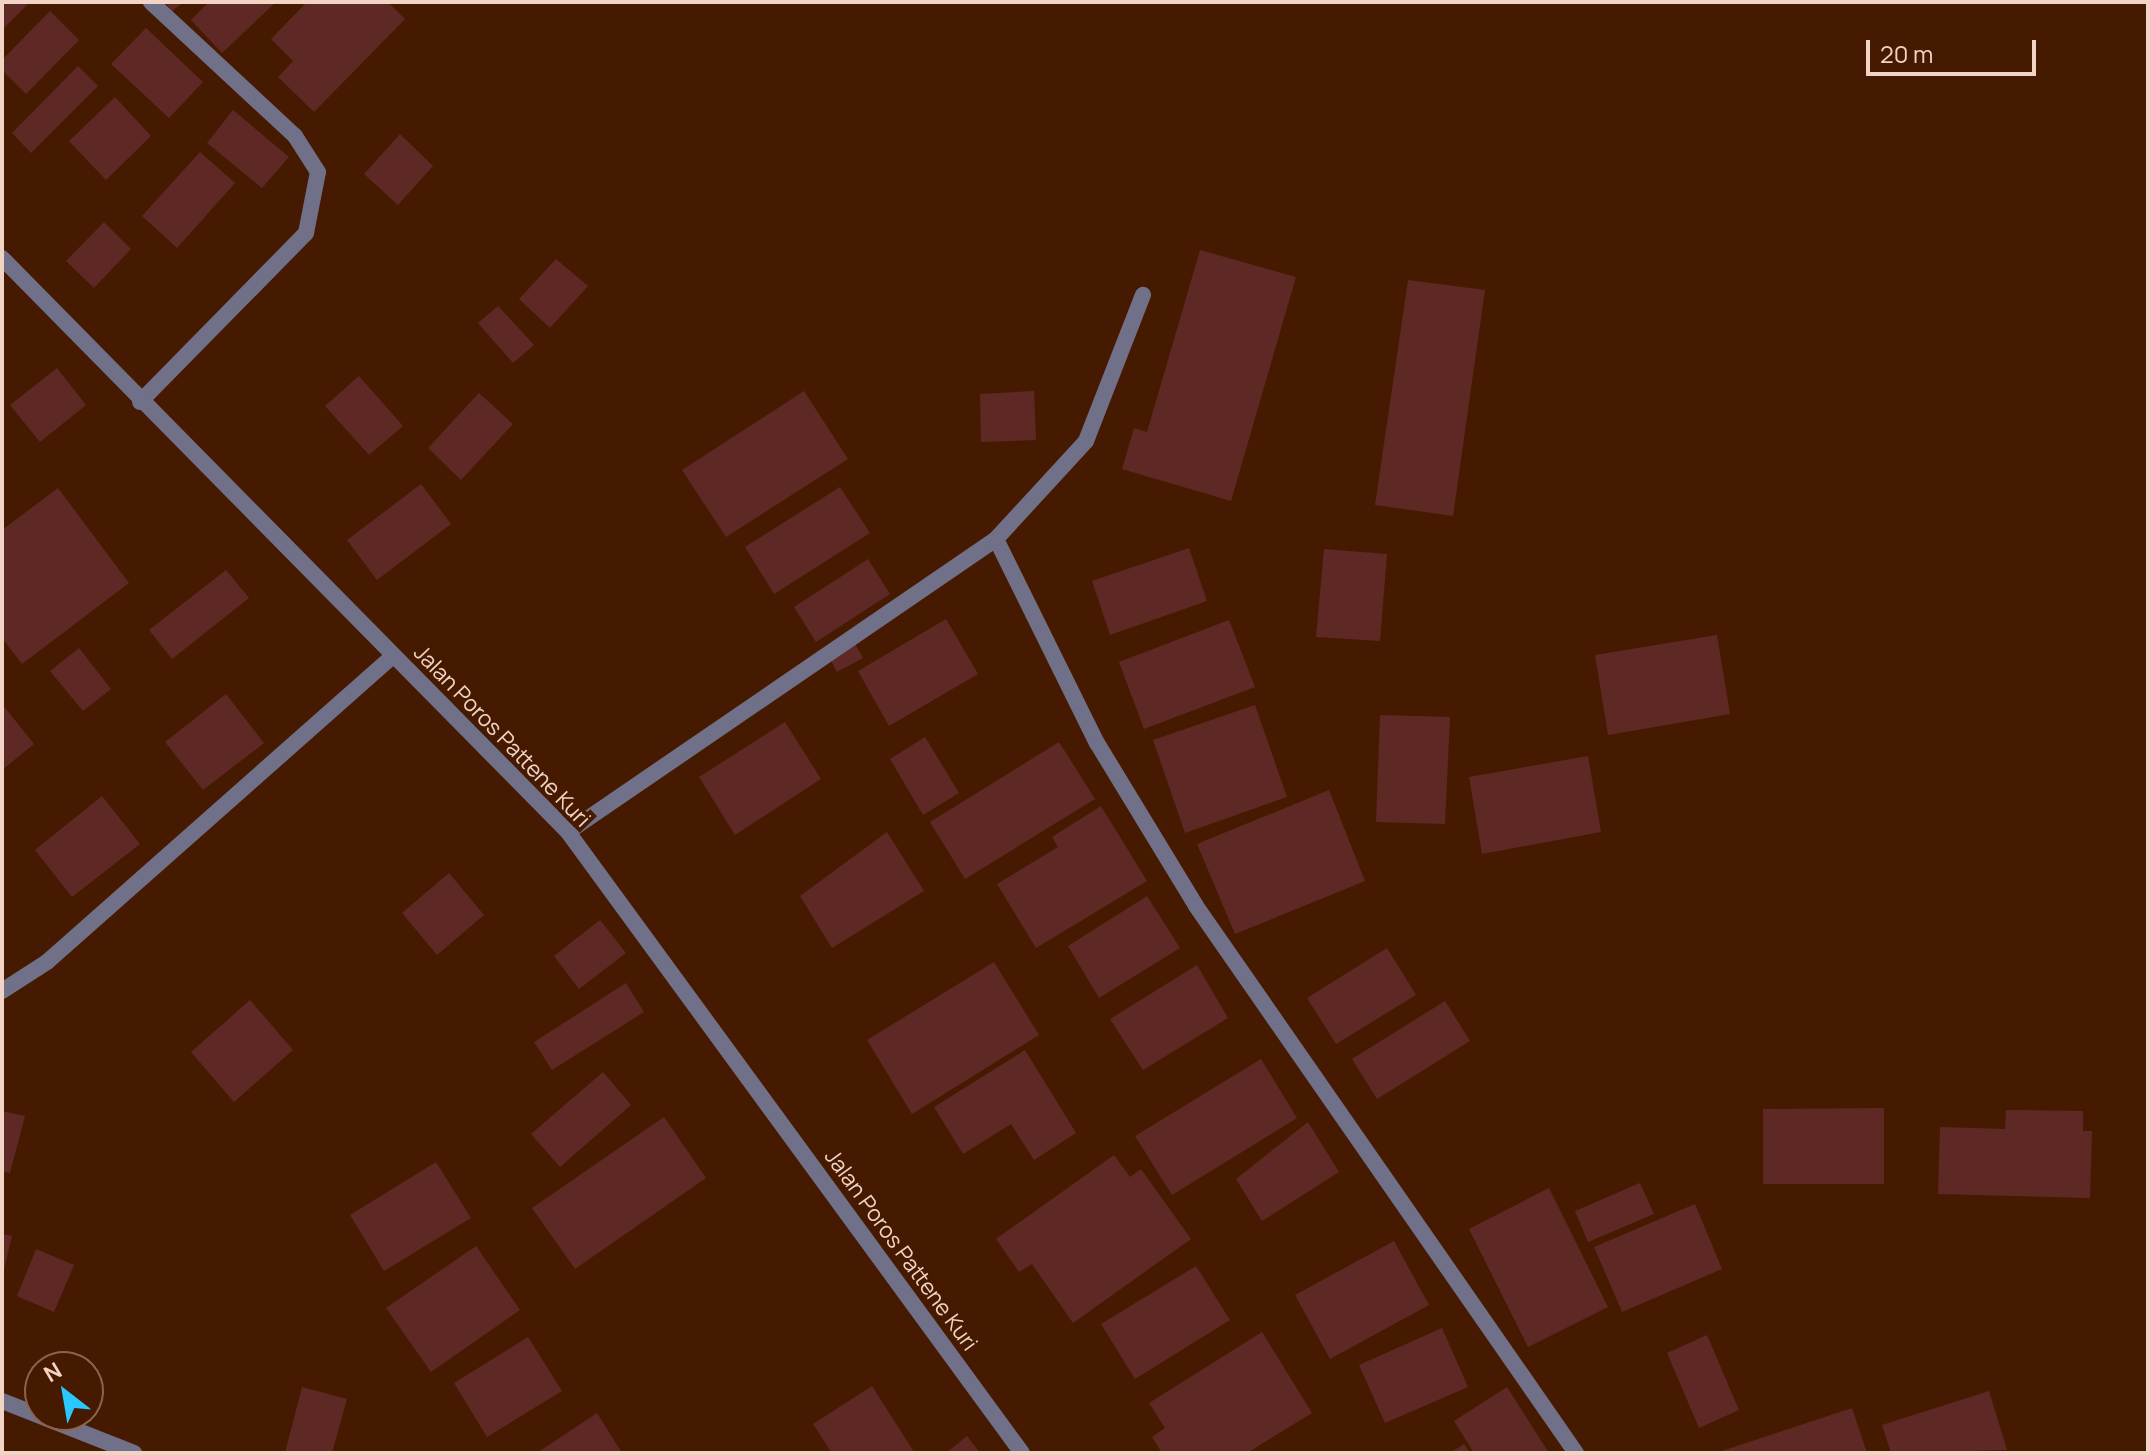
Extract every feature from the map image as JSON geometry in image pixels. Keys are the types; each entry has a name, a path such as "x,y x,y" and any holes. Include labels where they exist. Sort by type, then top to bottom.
{"street":[{"path":"140,402 306,233 318,172 295,136 151,2"},
{"name":"Jalan Poros Pattene Kuri","path":"2,258 140,402 568,832 1022,1453"},
{"path":"568,832 996,539 1086,441 1143,295"},
{"path":"996,539 1097,743 1196,906 1576,1453"},
{"path":"2,991 47,962 393,656"},
{"path":"2,1401 134,1453"}],"building":[{"path":"2,2 30,2 2,30"},
{"path":"165,2 184,2 172,11"},
{"path":"209,2 276,2 222,53 191,20"},
{"path":"307,2 388,2 405,19 314,112 278,77 293,61 271,39"},
{"path":"50,11 79,40 26,94 2,70 2,60"},
{"path":"146,28 203,82 169,118 111,64"},
{"path":"78,66 98,86 31,153 12,133"},
{"path":"115,97 151,136 106,180 69,141"},
{"path":"233,110 289,157 262,188 207,143"},
{"path":"400,134 433,166 398,205 364,174"},
{"path":"200,152 235,183 177,248 142,216"},
{"path":"104,222 131,249 94,288 66,261"},
{"path":"1200,250 1296,277 1231,501 1122,469 1134,428 1147,432"},
{"path":"556,259 588,286 550,328 519,299"},
{"path":"1408,280 1485,290 1453,516 1375,505"},
{"path":"498,306 534,345 513,363 478,323"},
{"path":"57,368 86,405 40,442 10,405"},
{"path":"359,376 403,426 369,455 325,406"},
{"path":"804,391 848,459 726,537 682,470"},
{"path":"1034,391 1036,440 981,442 980,394"},
{"path":"479,393 513,424 461,480 428,448"},
{"path":"421,484 451,524 377,580 347,540"},
{"path":"840,487 870,533 774,594 745,547"},
{"path":"58,488 129,583 22,664 2,638 2,530"},
{"path":"1189,548 1207,601 1110,635 1092,581"},
{"path":"1324,549 1387,554 1380,641 1316,637"},
{"path":"868,559 890,594 816,642 794,607"},
{"path":"226,570 249,598 172,659 149,630"},
{"path":"946,619 978,674 889,726 858,671"},
{"path":"1229,620 1255,687 1144,729 1119,662"},
{"path":"1717,635 1730,714 1608,735 1595,655"},
{"path":"854,642 863,658 837,672 829,657"},
{"path":"79,648 111,689 83,711 50,671"},
{"path":"226,694 264,743 203,790 165,742"},
{"path":"2,704 34,744 2,770"},
{"path":"1255,705 1287,797 1185,833 1153,740"},
{"path":"1380,715 1450,717 1445,824 1376,822"},
{"path":"785,722 821,779 735,835 699,777"},
{"path":"925,737 959,793 923,815 890,759"},
{"path":"1059,742 1095,799 965,879 930,822"},
{"path":"1588,756 1601,832 1482,854 1469,777"},
{"path":"1329,790 1365,881 1235,934 1197,844"},
{"path":"102,796 140,844 72,897 35,850"},
{"path":"1101,806 1147,881 1036,948 997,884 1058,847 1052,837"},
{"path":"887,832 924,891 832,948 800,896"},
{"path":"449,873 484,915 437,955 402,913"},
{"path":"1147,896 1180,948 1099,998 1068,946"},
{"path":"600,920 626,953 579,989 554,956"},
{"path":"1387,948 1416,995 1336,1044 1307,998"},
{"path":"994,962 1039,1035 912,1114 867,1040"},
{"path":"1197,965 1228,1018 1143,1070 1110,1019"},
{"path":"626,983 644,1012 552,1070 534,1042"},
{"path":"250,1000 293,1050 234,1102 191,1052"},
{"path":"1445,1001 1470,1041 1377,1099 1352,1059"},
{"path":"1025,1050 1076,1133 1034,1160 1011,1124 963,1154 934,1107"},
{"path":"1261,1059 1297,1118 1172,1195 1135,1136"},
{"path":"603,1072 631,1105 560,1167 531,1134"},
{"path":"1884,1108 1884,1184 1763,1184 1763,1109"},
{"path":"2006,1110 2083,1111 2083,1131 2092,1131 2090,1198 1938,1194 1940,1127 2005,1129"},
{"path":"2,1111 25,1116 10,1173 2,1171"},
{"path":"664,1117 706,1178 575,1269 532,1208"},
{"path":"1308,1122 1339,1172 1262,1221 1236,1179"},
{"path":"1114,1155 1130,1177 1141,1169 1191,1239 1073,1323 1032,1264 1019,1272 996,1239"},
{"path":"436,1162 471,1218 384,1271 350,1215"},
{"path":"1640,1183 1654,1214 1588,1242 1575,1211"},
{"path":"1549,1188 1608,1307 1528,1347 1469,1229"},
{"path":"1695,1204 1722,1269 1622,1312 1594,1247"},
{"path":"2,1234 12,1236 3,1274 2,1274"},
{"path":"1394,1241 1429,1305 1330,1359 1295,1295"},
{"path":"476,1246 520,1310 431,1372 386,1308"},
{"path":"36,1249 74,1265 54,1312 17,1296"},
{"path":"1196,1266 1230,1320 1135,1379 1101,1324"},
{"path":"1442,1328 1468,1387 1385,1423 1359,1365"},
{"path":"1262,1332 1312,1413 1247,1453 1162,1453 1152,1437 1165,1428 1149,1403"},
{"path":"1707,1335 1739,1410 1699,1428 1667,1353"},
{"path":"528,1337 562,1391 487,1437 454,1383"},
{"path":"872,1386 914,1452 832,1453 813,1424"},
{"path":"302,1387 347,1399 332,1453 285,1453"},
{"path":"1507,1387 1549,1453 1474,1453 1454,1421"},
{"path":"1989,1391 2007,1450 1891,1453 1882,1425"},
{"path":"1852,1408 1867,1453 1719,1452"},
{"path":"597,1413 622,1453 537,1453"},
{"path":"967,1436 980,1453 946,1453"},
{"path":"1464,1444 1470,1453 1450,1453"}]}
